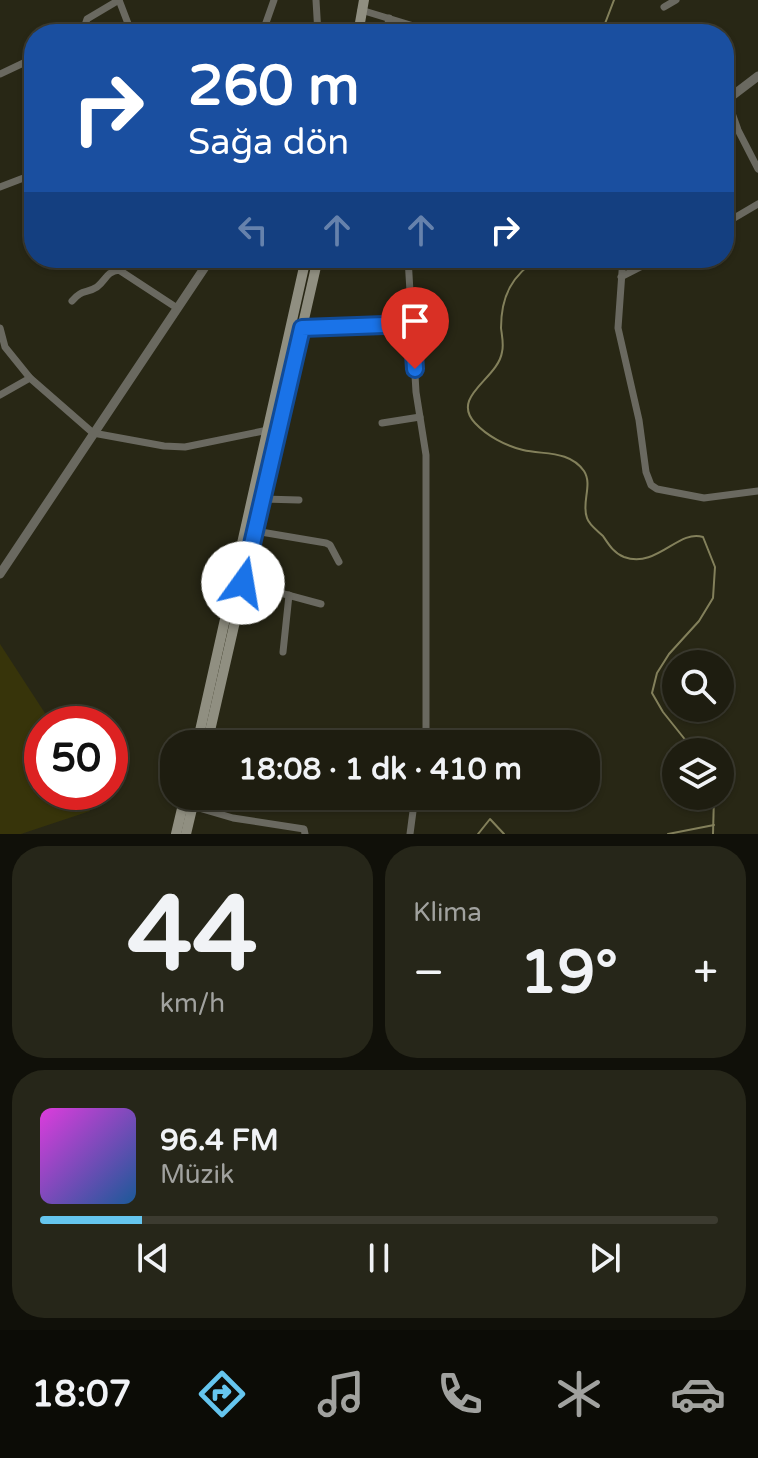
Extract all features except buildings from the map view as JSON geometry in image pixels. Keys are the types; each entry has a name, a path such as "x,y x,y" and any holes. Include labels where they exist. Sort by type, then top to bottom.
{"main road":[{"path":"210,730 263,499 304,268"},
{"path":"200,730 316,268"},
{"path":"176,834 182,810"},
{"path":"186,834 191,810"}],"street":[{"path":"85,24 87,19 119,0 128,24"},
{"path":"266,24 274,0"},
{"path":"315,0 317,24"},
{"path":"664,7 676,0"},
{"path":"364,5 408,24"},
{"path":"388,24 389,18"},
{"path":"0,74 24,63"},
{"path":"734,94 758,76"},
{"path":"734,116 758,169"},
{"path":"0,187 24,178"},
{"path":"734,218 758,204"},
{"path":"0,574 204,268"},
{"path":"409,268 420,417 426,455 426,730"},
{"path":"622,268 618,328 651,485 657,489 704,498 758,491"},
{"path":"621,277 639,268"},
{"path":"72,301 82,291 98,286 110,272 119,270 177,308"},
{"path":"302,328 412,324"},
{"path":"0,328 5,347 30,378 93,433 185,447 273,430"},
{"path":"0,395 30,378"},
{"path":"382,423 420,417"},
{"path":"263,499 299,500"},
{"path":"255,531 326,543 339,562"},
{"path":"243,583 321,604"},
{"path":"283,652 289,595"},
{"path":"214,810 233,818 304,829 305,834"},
{"path":"410,834 413,810"}],"shaded area":[{"path":"0,644 40,706 24,706 24,810 90,811 21,834 0,834"}],"waterway":[{"path":"605,24 614,0"},
{"path":"527,268 510,287 503,306 503,343 499,362 472,396 468,404 469,413 480,428 504,443 523,450 564,456 578,464 586,476 588,521 620,555 647,558 685,538 703,537 715,567 713,598 699,621 669,654 657,673 652,693 684,738"},
{"path":"713,834 714,810"},
{"path":"478,834 490,819 504,834"},
{"path":"668,834 714,825"}],"route":[{"path":"243,583 302,328 412,324 415,369"}]}
